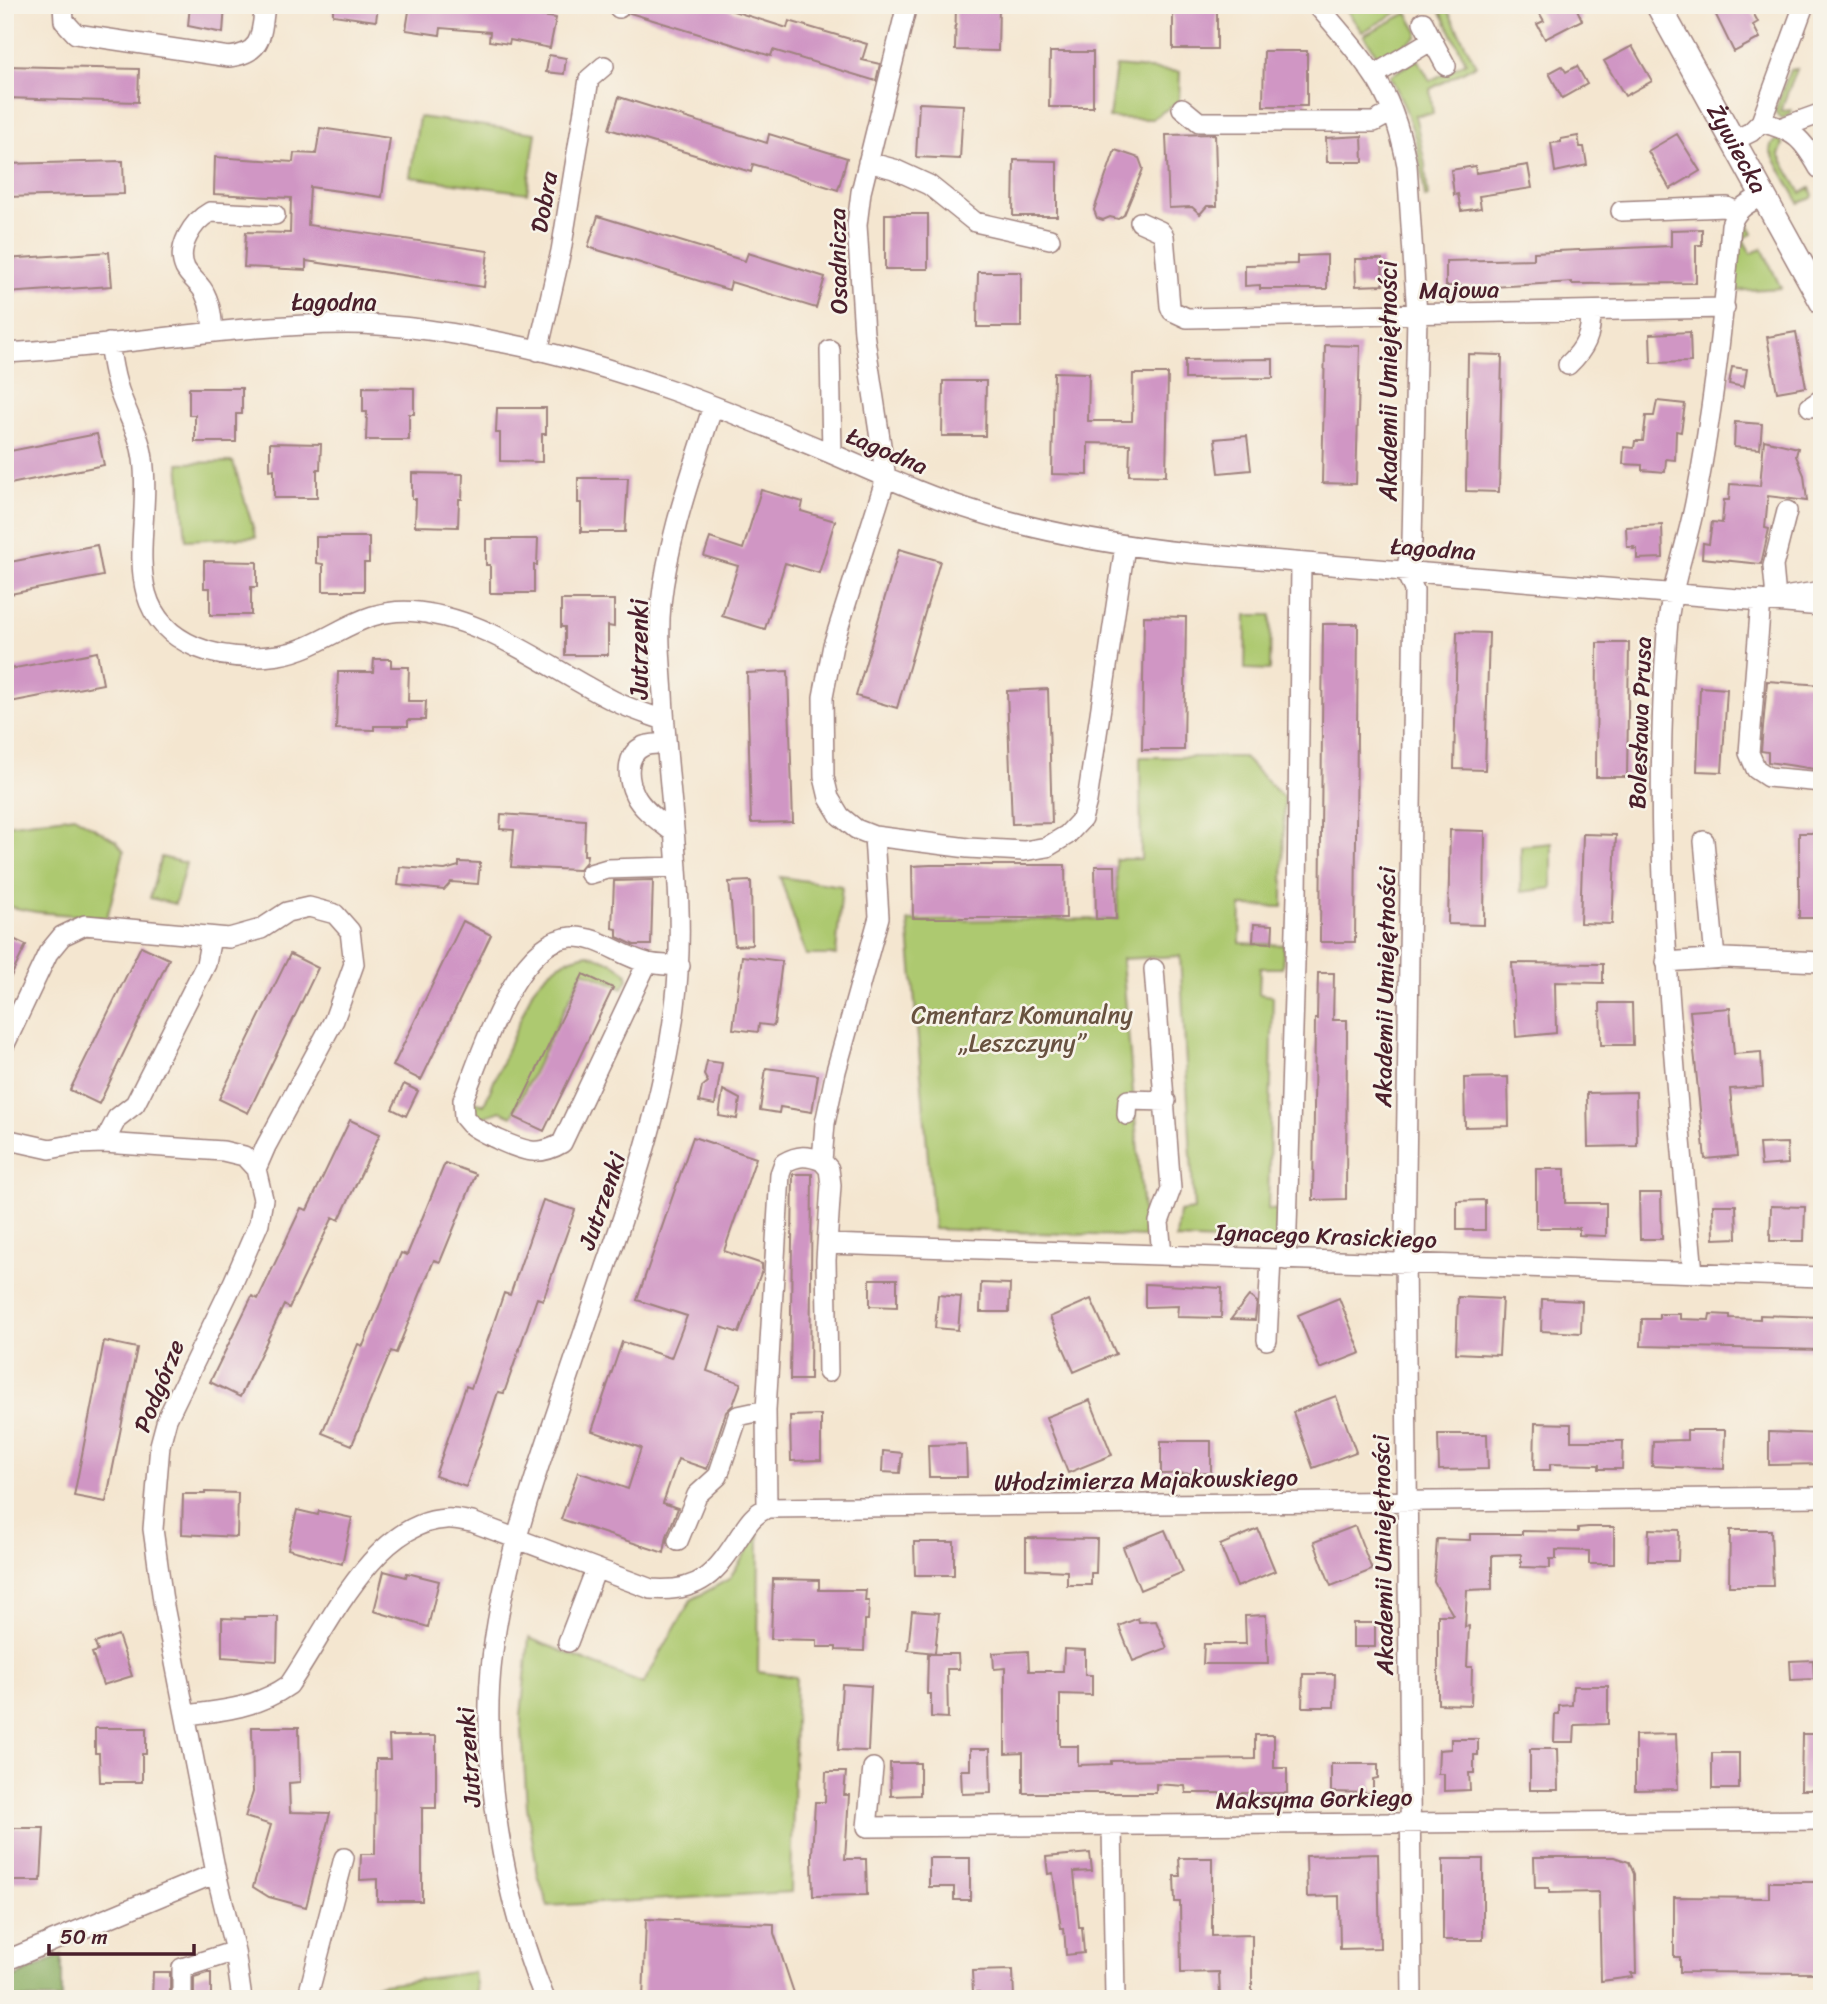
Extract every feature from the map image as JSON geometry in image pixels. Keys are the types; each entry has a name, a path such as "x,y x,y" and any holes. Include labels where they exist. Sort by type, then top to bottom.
{"main road":[{"name":"Żywiecka","path":"1658,5 1820,299"}],"street":[{"path":"64,5 64,22 76,34 229,57 244,55 256,47 261,34 265,5"},
{"name":"Osadnicza","path":"886,478 865,340 858,271 857,225 868,162 907,5"},
{"name":"Akademii Umiejętności","path":"1317,5 1374,75 1403,142 1407,165 1417,315 1412,541 1406,572 1414,590 1405,1263 1412,1999"},
{"path":"1733,141 1751,132 1761,122 1804,5"},
{"path":"1423,22 1446,66"},
{"path":"1374,75 1432,40"},
{"name":"Dobra","path":"538,351 561,251 589,79 604,66"},
{"path":"1182,108 1199,122 1374,122 1392,112"},
{"path":"1783,127 1822,113"},
{"path":"1761,122 1783,127 1796,135 1805,144 1819,168"},
{"path":"868,162 894,169 929,185 975,222 1050,239"},
{"path":"1622,211 1727,207 1737,212 1763,195"},
{"path":"214,332 205,292 186,269 181,253 185,241 203,216 210,212 275,215"},
{"name":"Bolesława Prusa","path":"1693,1273 1666,961 1661,791 1667,632 1700,480 1725,309 1731,225 1737,212"},
{"name":"Majowa","path":"1140,222 1160,231 1164,236 1170,306 1172,311 1187,318 1725,309"},
{"path":"1568,365 1587,344 1591,331 1591,312"},
{"name":"Łagodna","path":"5,353 214,332 317,325 380,326 452,334 538,351 642,380 713,406 938,499 999,519 1125,546 1301,564 1768,599 1822,606"},
{"path":"109,343 117,385 143,456 145,496 142,551 145,591 155,617 178,637 206,651 242,657 262,657 300,649 344,626 371,616 416,612 471,625 615,702 664,720"},
{"path":"830,350 832,454"},
{"name":"Jutrzenki","path":"545,1999 515,1913 504,1861 489,1736 493,1654 515,1540 646,1148 665,1075 680,966 677,867 664,720 661,607 667,565 713,406"},
{"path":"886,478 833,645 823,696 824,777 829,798 840,816 856,829 874,836 968,848 1024,851 1047,847 1067,835 1082,819 1087,801 1125,546"},
{"path":"1787,511 1773,566 1749,753 1756,769 1768,777 1822,782"},
{"path":"1268,1340 1279,1260 1297,897 1301,564"},
{"name":"Łagodna","path":"1768,599 1822,591"},
{"path":"666,743 644,746 635,753 629,763 630,779 635,796 674,833"},
{"path":"828,1372 826,1260 831,1185 828,1170 822,1161 825,1123 836,1071 879,917 874,836"},
{"path":"1704,841 1714,958"},
{"path":"590,873 607,869 677,867"},
{"path":"5,1044 48,953 62,936 85,925 211,937 246,935 261,929 287,912 309,907 335,914 350,932 354,964 334,1020 266,1146 256,1170 244,1156 222,1151 104,1143 50,1149 5,1139"},
{"path":"104,1143 117,1118 135,1104 206,964 211,937"},
{"path":"647,963 562,1143 551,1150 534,1153 523,1151 470,1124 464,1117 463,1100 509,989 525,965 548,946 570,937 611,947 647,963 680,966"},
{"path":"1666,961 1714,958 1822,962"},
{"path":"1154,969 1171,1189 1159,1222 1162,1255"},
{"path":"1127,1115 1128,1100 1166,1101"},
{"path":"186,1715 232,1710 273,1696 289,1685 372,1560 399,1536 421,1524 446,1519 472,1522 651,1589 670,1590 692,1586 709,1577 723,1562 756,1513 767,1508 766,1410 780,1174 784,1163 793,1158 803,1156 822,1161"},
{"name":"Podgórze","path":"242,1999 235,1951 216,1873 163,1601 153,1529 160,1445 175,1399 233,1283 259,1223 263,1199 256,1170"},
{"name":"Ignacego Krasickiego","path":"828,1244 1822,1277"},
{"path":"678,1541 697,1495 718,1476 738,1416 766,1410"},
{"name":"Włodzimierza Majakowskiego","path":"767,1508 1822,1497"},
{"path":"569,1642 596,1569"},
{"name":"Maksyma Gorkiego","path":"873,1768 867,1828 1410,1823 1693,1830 1822,1820"},
{"path":"1112,1826 1115,1999"},
{"path":"307,1999 344,1858"},
{"path":"5,1961 216,1873"},
{"path":"182,1999 182,1968 235,1951"}],"green space":[{"path":"1343,5 1403,5 1405,8 1362,32"},
{"path":"1445,5 1476,65 1430,89 1433,114 1415,115 1425,164 1428,197 1425,198 1414,135 1405,107 1390,76 1418,59 1430,81 1466,62 1438,6"},
{"path":"1407,13 1418,32 1417,37 1380,60 1364,35"},
{"path":"1116,66 1180,72 1179,101 1152,119 1109,118"},
{"path":"1797,69 1780,111 1791,110 1790,114 1783,118 1775,111 1790,70"},
{"path":"419,117 536,133 527,193 410,177"},
{"path":"1779,138 1783,145 1779,155 1801,193 1810,188 1812,198 1799,203 1770,151 1771,145"},
{"path":"1746,220 1753,233 1743,239 1751,254 1762,248 1781,288 1732,291 1740,224"},
{"path":"233,462 256,537 186,540 179,463"},
{"path":"1246,615 1271,615 1270,670 1245,669"},
{"name":"Cmentarz Komunalny „Leszczyny”","path":"1140,757 1243,757 1284,798 1283,907 1241,906 1240,943 1284,945 1282,968 1260,968 1259,994 1273,996 1268,1209 1278,1210 1276,1244 1176,1239 1179,1212 1194,1210 1180,956 1122,959 1145,1237 934,1229 908,921 1118,919 1116,859 1141,859"},
{"path":"74,816 116,841 124,851 107,918 36,912 5,906 5,825"},
{"path":"1552,843 1552,888 1521,892 1521,846"},
{"path":"161,857 186,863 175,904 150,898"},
{"path":"780,877 842,886 836,955 806,955"},
{"path":"588,954 613,963 626,972 628,979 623,988 583,971 512,1116 501,1111 477,1117 472,1111 471,1100 484,1105 533,989 557,966"},
{"path":"759,1533 758,1672 796,1677 791,1892 548,1906 538,1875 527,1807 521,1716 529,1638 643,1684 691,1600 729,1579"},
{"path":"62,1955 62,1999 5,1999 5,1982"},
{"path":"474,1972 478,1999 362,1999 360,1987"}],"building":[{"path":"190,5 225,5 223,33 188,26"},
{"path":"333,5 378,5 376,21 333,15"},
{"path":"410,5 496,5 496,10 556,18 550,48 510,40 509,44 489,41 490,32 441,28 440,35 406,30"},
{"path":"631,5 714,5 787,28 789,21 867,44 862,60 880,64 876,81 773,50 771,56 630,13"},
{"path":"956,5 999,5 998,51 955,50"},
{"path":"1173,5 1217,5 1217,49 1173,49"},
{"path":"1535,5 1575,5 1582,20 1545,39 1537,24 1544,21"},
{"path":"1711,5 1749,5 1758,22 1753,25 1760,38 1734,52"},
{"path":"1632,46 1652,81 1625,96 1604,61"},
{"path":"1264,51 1307,51 1307,106 1263,106"},
{"path":"1050,52 1093,52 1093,107 1049,107"},
{"path":"549,55 566,58 564,74 546,72"},
{"path":"5,66 139,69 138,102 5,98"},
{"path":"1562,66 1566,72 1577,66 1587,84 1562,98 1549,73"},
{"path":"619,97 767,143 769,134 847,158 838,190 753,164 751,172 609,129"},
{"path":"919,103 963,105 960,159 916,157"},
{"path":"320,128 390,138 382,197 310,187 308,225 488,251 484,287 306,261 306,270 244,267 246,232 290,233 291,198 214,194 215,157 293,162 294,153 316,154"},
{"path":"1215,134 1217,206 1207,206 1200,214 1192,207 1169,208 1166,135"},
{"path":"1677,134 1700,171 1670,189 1648,151"},
{"path":"1362,136 1363,162 1327,162 1326,138"},
{"path":"1578,136 1580,147 1584,147 1587,165 1555,172 1551,143"},
{"path":"1115,150 1139,158 1143,169 1124,215 1118,219 1110,217 1103,220 1097,218 1094,210"},
{"path":"1014,160 1057,161 1057,216 1013,216"},
{"path":"123,161 124,194 5,197 5,164"},
{"path":"1528,165 1532,188 1479,196 1481,208 1461,211 1458,194 1454,195 1451,170 1475,166 1476,173"},
{"path":"885,214 928,214 928,269 885,269"},
{"path":"598,216 745,261 748,253 825,277 816,308 731,282 729,290 588,247"},
{"path":"1702,229 1702,245 1696,245 1696,283 1572,282 1493,287 1446,286 1446,261 1534,259 1534,252 1671,246 1671,230"},
{"path":"109,252 112,286 5,293 5,259"},
{"path":"1327,255 1327,289 1260,289 1260,285 1245,286 1245,265 1297,264 1297,256"},
{"path":"1355,259 1382,259 1383,285 1356,286"},
{"path":"978,272 1021,272 1021,327 977,327"},
{"path":"1690,332 1691,362 1651,363 1650,334"},
{"path":"1796,332 1806,387 1777,392 1767,337"},
{"path":"1325,345 1360,346 1356,484 1322,483"},
{"path":"1468,354 1502,355 1499,492 1466,491"},
{"path":"1273,359 1273,378 1185,379 1185,360"},
{"path":"1732,367 1747,369 1744,387 1729,384"},
{"path":"1054,372 1089,373 1088,421 1132,421 1133,374 1168,374 1166,476 1129,475 1130,444 1088,443 1088,475 1052,474"},
{"path":"943,381 986,381 985,436 942,436"},
{"path":"363,387 414,388 414,414 409,414 409,440 366,440 367,412 363,412"},
{"path":"189,388 242,388 242,414 236,414 236,442 195,442 195,415 189,415"},
{"path":"1657,401 1685,404 1681,432 1676,431 1675,460 1666,459 1665,472 1642,470 1642,465 1623,464 1624,447 1634,448 1635,441 1643,441 1646,416 1654,416"},
{"path":"497,408 546,408 542,462 500,461 500,433 496,433"},
{"path":"1735,422 1762,424 1760,449 1734,447"},
{"path":"97,434 104,465 5,485 5,452"},
{"path":"1247,436 1251,470 1219,473 1215,439"},
{"path":"1764,440 1798,448 1796,456 1804,475 1807,501 1768,496 1765,528 1769,529 1761,564 1702,558 1703,543 1709,544 1712,522 1722,523 1724,500 1729,500 1730,484 1760,486"},
{"path":"270,443 321,444 320,469 317,469 317,498 274,498 274,469 270,470"},
{"path":"412,473 463,474 458,527 415,526 416,499 412,499"},
{"path":"578,478 628,478 625,532 581,532"},
{"path":"761,490 803,502 801,511 835,521 819,573 785,563 765,629 722,616 738,566 704,556 710,538 743,549"},
{"path":"1662,525 1663,558 1637,559 1637,549 1627,547 1626,527"},
{"path":"316,537 369,537 369,563 364,563 364,591 323,591 323,564 316,563"},
{"path":"486,539 538,539 534,593 490,593"},
{"path":"97,545 103,576 5,595 5,563"},
{"path":"899,549 940,561 897,708 856,696"},
{"path":"204,561 257,562 257,587 251,587 251,615 210,615 210,588 204,588"},
{"path":"561,600 614,600 614,627 608,626 608,655 565,655"},
{"path":"1144,616 1186,617 1184,750 1142,750"},
{"path":"1323,624 1358,624 1355,942 1320,942"},
{"path":"1457,632 1489,633 1485,770 1454,769"},
{"path":"1597,643 1629,643 1627,777 1596,777"},
{"path":"97,652 103,684 5,703 5,670"},
{"path":"374,659 391,659 391,667 409,667 408,701 426,701 425,720 408,720 408,726 374,726 374,730 336,729 338,672 373,672"},
{"path":"788,671 793,822 751,823 747,673"},
{"path":"1767,681 1822,685 1822,770 1768,762 1768,752 1761,751"},
{"path":"1700,687 1727,689 1722,772 1697,771"},
{"path":"1048,689 1052,823 1012,824 1007,691"},
{"path":"501,814 585,820 586,862 579,870 511,867 514,830 500,829"},
{"path":"1450,830 1485,831 1484,925 1448,924"},
{"path":"1799,833 1822,833 1822,918 1799,918"},
{"path":"1583,834 1616,835 1612,924 1580,923"},
{"path":"459,862 480,863 478,884 451,882 444,890 398,885 400,867 445,870 459,866"},
{"path":"1065,865 1066,918 913,918 912,866"},
{"path":"1095,866 1115,866 1116,919 1096,919"},
{"path":"653,880 651,945 634,945 617,937 617,929 612,928 614,881"},
{"path":"751,881 752,945 735,946 729,882"},
{"path":"463,921 491,935 421,1080 393,1066"},
{"path":"1254,924 1273,925 1272,943 1253,942"},
{"path":"5,935 26,945 5,989"},
{"path":"141,946 169,959 99,1104 70,1090"},
{"path":"290,954 318,968 248,1113 219,1099"},
{"path":"742,956 782,961 774,1026 759,1024 758,1032 733,1029"},
{"path":"1512,963 1603,964 1603,983 1555,982 1556,1033 1516,1037"},
{"path":"1318,973 1334,973 1333,1020 1347,1020 1346,1199 1313,1200"},
{"path":"583,974 613,988 544,1131 514,1117"},
{"path":"1600,1003 1632,1003 1633,1045 1601,1045"},
{"path":"1730,1008 1734,1054 1761,1052 1763,1087 1730,1089 1737,1156 1705,1159 1690,1011"},
{"path":"707,1061 722,1063 715,1105 699,1102 702,1087 708,1082 704,1075"},
{"path":"766,1068 818,1075 812,1112 780,1107 779,1113 760,1110"},
{"path":"1508,1077 1509,1126 1465,1127 1464,1078"},
{"path":"404,1084 418,1091 406,1116 392,1109"},
{"path":"723,1090 740,1099 737,1119 719,1116"},
{"path":"1636,1092 1637,1146 1588,1147 1587,1093"},
{"path":"350,1120 380,1134 339,1220 333,1217 289,1308 284,1305 240,1397 210,1382 252,1296 258,1299 301,1208 307,1210"},
{"path":"693,1137 756,1158 724,1251 762,1264 762,1270 739,1333 721,1327 707,1371 741,1383 733,1405 726,1412 707,1469 678,1459 663,1503 678,1508 667,1536 664,1553 561,1519 578,1472 628,1489 641,1448 592,1431 622,1342 671,1358 687,1316 637,1300"},
{"path":"1787,1143 1788,1164 1761,1166 1759,1144"},
{"path":"445,1163 476,1174 440,1262 434,1260 396,1353 391,1351 352,1445 322,1433 358,1344 363,1346 401,1253 407,1255"},
{"path":"1536,1169 1565,1169 1565,1203 1606,1203 1606,1236 1579,1235 1579,1228 1536,1228"},
{"path":"793,1174 812,1174 810,1380 790,1380"},
{"path":"1639,1193 1661,1193 1662,1239 1640,1239"},
{"path":"543,1200 575,1210 543,1300 537,1298 504,1393 498,1392 466,1487 435,1476 466,1386 471,1388 504,1293 510,1295"},
{"path":"1485,1200 1485,1230 1457,1230 1457,1201"},
{"path":"1713,1205 1736,1205 1737,1238 1714,1239"},
{"path":"1771,1206 1805,1207 1804,1241 1770,1241"},
{"path":"870,1279 897,1279 897,1307 870,1306"},
{"path":"981,1283 1010,1284 1009,1312 980,1312"},
{"path":"1145,1284 1222,1288 1221,1318 1177,1317 1178,1306 1145,1307"},
{"path":"938,1295 961,1297 958,1330 935,1328"},
{"path":"1249,1296 1257,1302 1255,1320 1231,1319"},
{"path":"1458,1297 1502,1299 1499,1355 1456,1353"},
{"path":"1339,1298 1361,1353 1320,1369 1298,1315"},
{"path":"1091,1299 1116,1354 1074,1372 1050,1317"},
{"path":"1542,1299 1582,1301 1581,1333 1541,1331"},
{"path":"1659,1314 1680,1314 1680,1319 1709,1320 1710,1314 1760,1319 1760,1315 1822,1317 1822,1350 1641,1346 1642,1319 1659,1319"},
{"path":"104,1341 137,1348 106,1502 74,1496"},
{"path":"1336,1396 1356,1452 1313,1468 1293,1412"},
{"path":"1090,1400 1112,1455 1068,1473 1046,1417"},
{"path":"821,1415 821,1460 791,1461 790,1416"},
{"path":"1535,1423 1571,1424 1571,1441 1623,1441 1622,1469 1599,1469 1599,1465 1550,1464 1550,1470 1534,1470"},
{"path":"1687,1430 1725,1430 1724,1469 1652,1466 1653,1441 1687,1440"},
{"path":"1769,1432 1822,1434 1822,1464 1769,1465"},
{"path":"1438,1434 1487,1434 1488,1469 1439,1470"},
{"path":"1161,1441 1211,1441 1211,1473 1161,1474"},
{"path":"966,1444 967,1477 929,1477 928,1445"},
{"path":"883,1451 902,1453 900,1473 882,1472"},
{"path":"238,1493 237,1537 182,1534 183,1494"},
{"path":"297,1510 318,1515 319,1511 352,1518 342,1564 288,1549"},
{"path":"1355,1526 1372,1570 1331,1586 1314,1542"},
{"path":"1614,1527 1614,1564 1589,1564 1589,1551 1556,1550 1556,1559 1550,1559 1550,1568 1521,1567 1521,1554 1492,1555 1492,1589 1467,1590 1465,1627 1469,1626 1467,1667 1472,1667 1471,1705 1438,1704 1438,1615 1453,1615 1434,1582 1437,1539 1470,1540 1470,1534 1522,1534 1522,1531 1578,1532 1578,1528"},
{"path":"1258,1529 1275,1571 1237,1587 1220,1545"},
{"path":"1649,1529 1679,1530 1678,1561 1648,1561"},
{"path":"1165,1530 1183,1572 1140,1590 1123,1547"},
{"path":"1730,1530 1771,1530 1773,1586 1729,1586"},
{"path":"1026,1538 1097,1539 1096,1573 1091,1573 1091,1585 1067,1585 1067,1571 1026,1569"},
{"path":"914,1542 954,1542 954,1575 915,1575"},
{"path":"384,1571 406,1577 407,1573 439,1581 428,1627 374,1611"},
{"path":"773,1579 819,1580 819,1590 866,1590 865,1601 869,1601 864,1651 817,1647 817,1640 771,1639"},
{"path":"912,1611 939,1613 935,1653 908,1650"},
{"path":"1266,1615 1268,1664 1203,1664 1204,1644 1246,1644 1245,1616"},
{"path":"278,1617 277,1661 222,1657 222,1618"},
{"path":"1138,1618 1139,1622 1156,1621 1167,1648 1133,1661 1119,1626"},
{"path":"1353,1623 1375,1623 1375,1647 1353,1647"},
{"path":"118,1635 132,1676 103,1685 92,1653 98,1651 95,1643"},
{"path":"1064,1649 1085,1650 1085,1675 1092,1675 1092,1695 1060,1694 1060,1746 1078,1746 1078,1765 1111,1764 1111,1761 1255,1759 1255,1735 1274,1735 1274,1768 1287,1768 1287,1793 1186,1793 1185,1786 1156,1784 1156,1793 1023,1793 1023,1753 1005,1754 1005,1668 994,1669 993,1653 1028,1651 1029,1671 1063,1671"},
{"path":"928,1654 958,1654 959,1669 947,1669 948,1718 931,1717 931,1694 927,1694"},
{"path":"1813,1660 1814,1679 1791,1680 1790,1661"},
{"path":"1303,1674 1335,1674 1334,1707 1302,1707"},
{"path":"842,1684 871,1686 868,1751 838,1750"},
{"path":"1573,1686 1608,1686 1608,1724 1575,1725 1574,1742 1554,1742 1555,1714 1559,1714 1559,1706 1572,1705"},
{"path":"252,1727 299,1727 300,1782 289,1783 290,1812 330,1813 306,1907 269,1897 253,1887 271,1825 245,1817 253,1792"},
{"path":"95,1728 146,1728 142,1782 100,1782 99,1753 95,1753"},
{"path":"1676,1734 1678,1789 1635,1790 1635,1735"},
{"path":"1802,1734 1822,1734 1822,1790 1801,1790"},
{"path":"389,1736 436,1736 436,1808 422,1808 422,1901 377,1901 377,1879 360,1880 361,1854 375,1854 376,1759 390,1759"},
{"path":"1451,1739 1478,1739 1478,1755 1474,1755 1474,1773 1469,1773 1470,1790 1444,1791 1444,1774 1438,1774 1439,1750 1451,1749"},
{"path":"970,1749 990,1749 991,1793 962,1794 961,1770 970,1770"},
{"path":"1530,1749 1557,1749 1558,1790 1530,1790"},
{"path":"1712,1753 1739,1753 1739,1789 1712,1789"},
{"path":"890,1763 920,1763 920,1795 891,1796"},
{"path":"1331,1764 1378,1764 1378,1778 1373,1779 1373,1793 1331,1792"},
{"path":"826,1772 846,1772 844,1795 849,1795 845,1859 866,1859 867,1895 813,1896 815,1802 825,1802"},
{"path":"5,1828 44,1828 41,1881 5,1881"},
{"path":"1090,1853 1092,1871 1074,1872 1084,1953 1066,1955 1064,1928 1061,1928 1053,1873 1048,1874 1046,1857"},
{"path":"1378,1854 1380,1948 1340,1949 1339,1896 1307,1897 1306,1856"},
{"path":"1534,1857 1614,1857 1629,1862 1634,1874 1636,1973 1631,1973 1632,1977 1601,1981 1599,1892 1549,1893 1549,1888 1535,1888"},
{"path":"929,1858 970,1858 970,1900 954,1900 954,1887 929,1887"},
{"path":"1179,1858 1212,1858 1212,1936 1252,1935 1252,1998 1220,1998 1219,1972 1181,1973 1180,1902 1175,1902 1174,1876 1180,1876"},
{"path":"1443,1859 1483,1859 1483,1940 1443,1940"},
{"path":"1769,1882 1822,1882 1822,1973 1680,1972 1680,1957 1674,1957 1674,1897 1769,1898"},
{"path":"646,1919 774,1924 774,1933 796,1999 643,1999"},
{"path":"1013,1970 1014,1999 980,1999 979,1992 973,1992 972,1971"},
{"path":"153,1972 170,1972 170,1999 152,1999"},
{"path":"211,1973 211,1999 194,1999 194,1977"}]}
